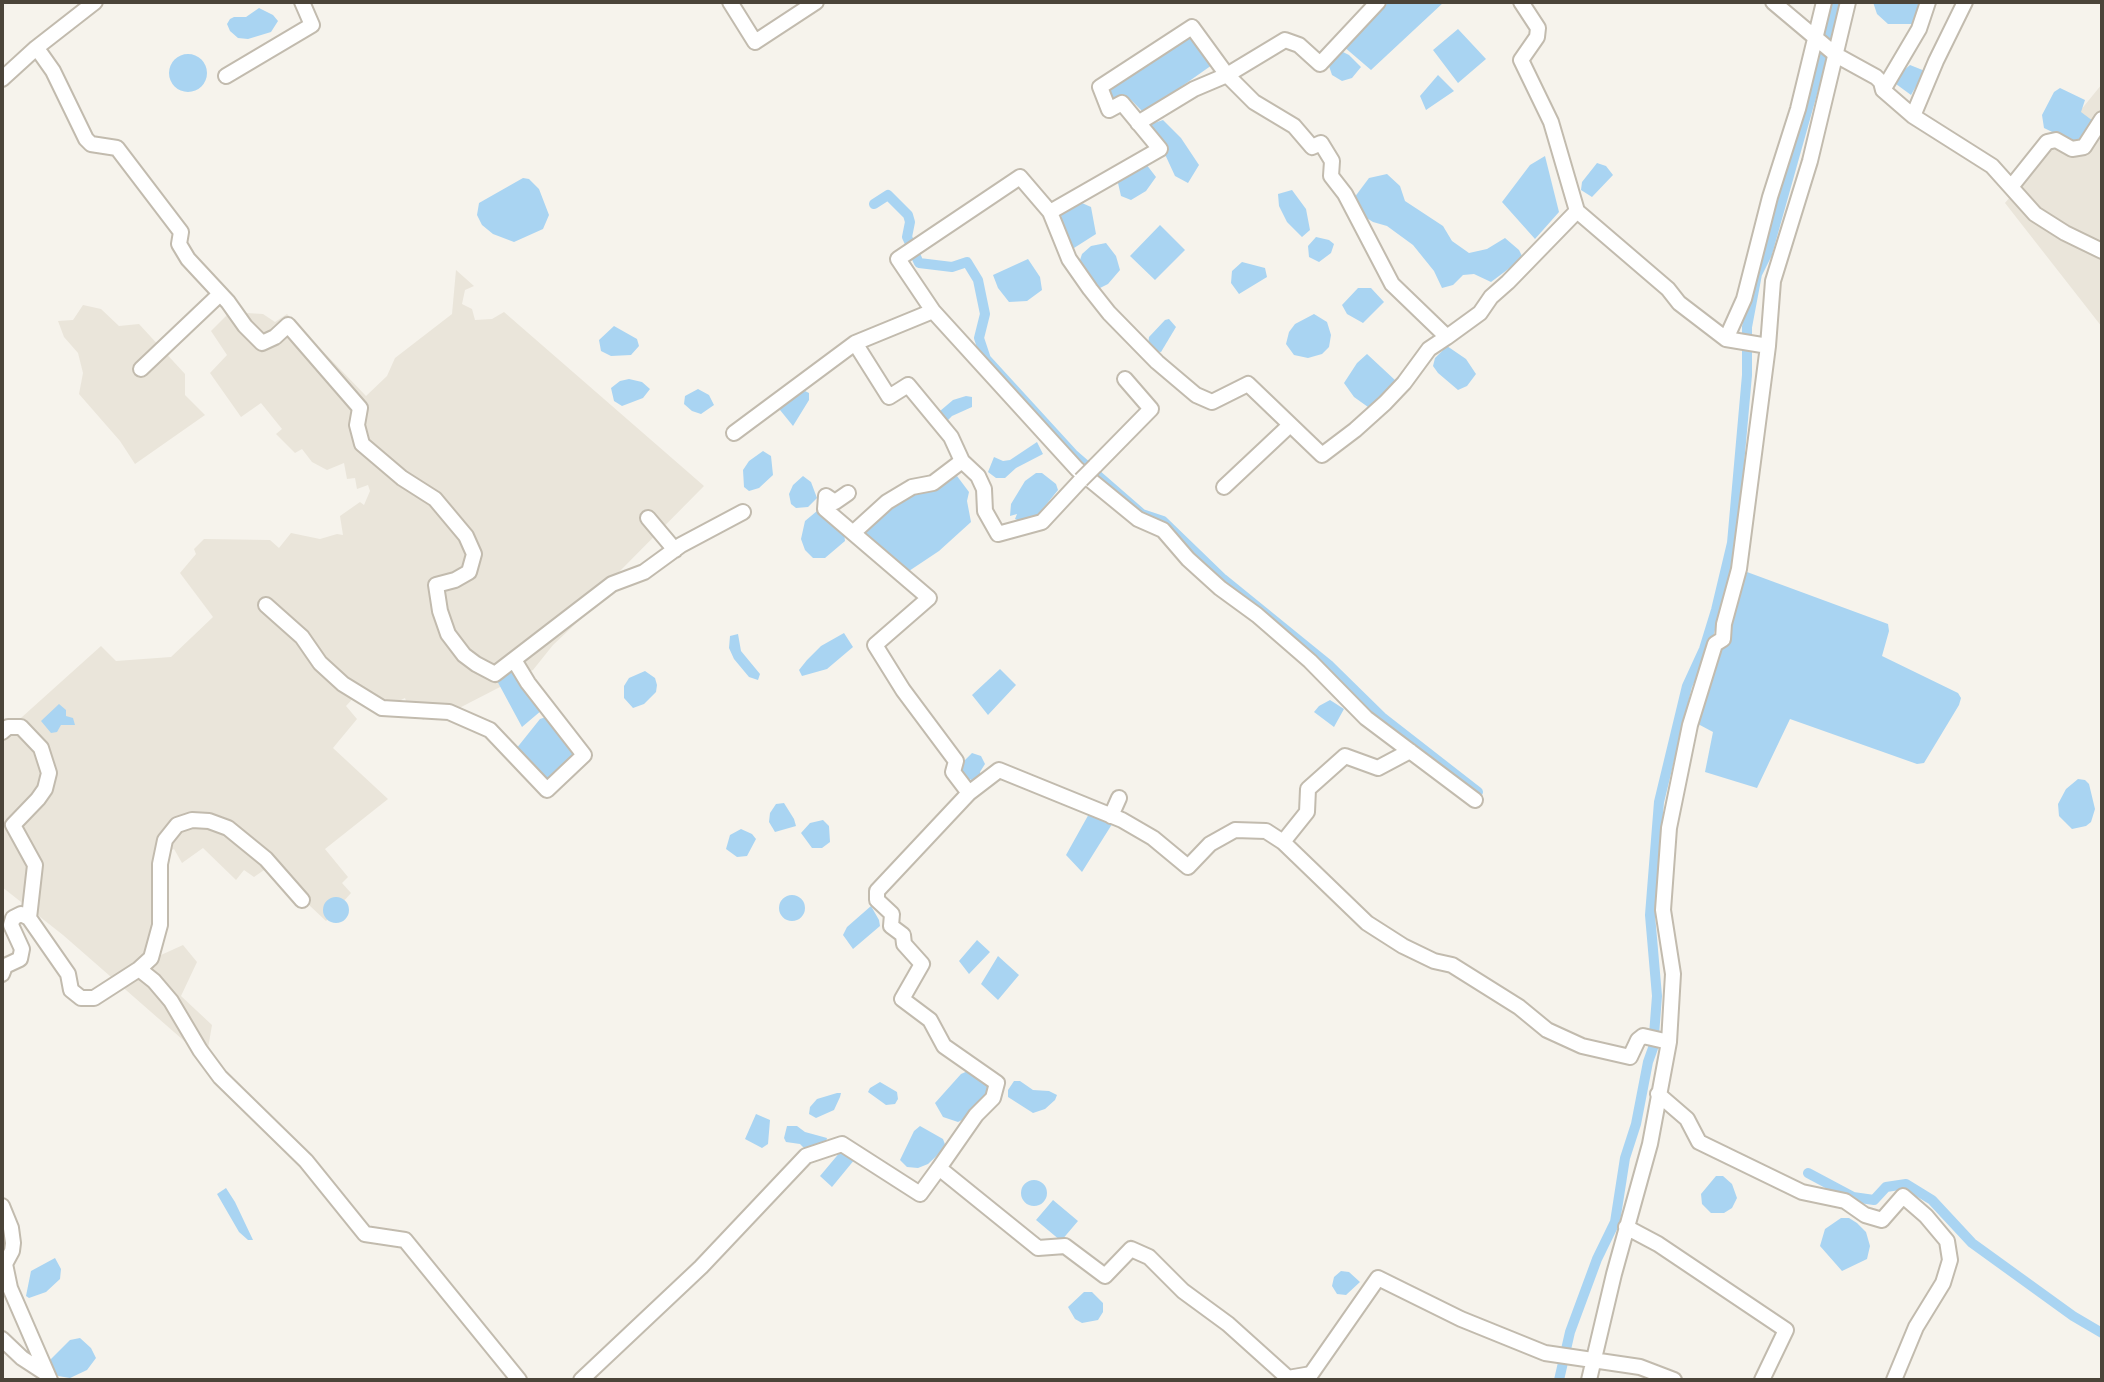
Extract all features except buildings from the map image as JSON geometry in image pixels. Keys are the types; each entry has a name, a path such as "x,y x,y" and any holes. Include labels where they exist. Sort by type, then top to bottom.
{"street":[{"path":"2,79 95,2"},
{"path":"226,76 312,25 302,2"},
{"path":"730,2 755,42 816,2"},
{"path":"1138,123 1285,40 1299,45 1320,64 1378,2"},
{"path":"1521,2 1538,28 1537,37 1521,60 1551,122 1577,211 1668,289 1679,303 1726,339 1762,346"},
{"path":"1773,2 1836,55 1876,77 1883,90 1913,116 1992,166 2035,214 2102,251"},
{"path":"1726,339 1744,299 1770,197 1798,109 1824,2"},
{"path":"1589,1380 1587,1360 1650,1144 1667,1042 1673,974 1663,910 1669,828 1690,725 1715,644 1723,639 1739,569 1762,346 1773,281 1810,161 1848,2"},
{"path":"1883,90 1919,29 1928,2"},
{"path":"1913,116 1965,2"},
{"path":"1050,212 1160,149 1122,103 1109,110 1100,87 1192,27 1227,75 1254,102 1294,126 1312,147 1321,143 1332,161 1331,176 1345,194 1392,284 1447,337"},
{"path":"41,54 53,71 86,139 91,144 117,148 181,232 179,244 188,259 262,343 275,337 288,325 360,408 357,425 362,444 402,478 435,499 466,536 474,554 469,572 436,585 448,634 464,655 495,674 612,584 644,572 675,550 743,512"},
{"path":"2011,187 2047,142 2056,140 2072,149 2084,147 2102,119"},
{"path":"1475,800 1366,718 1310,661 1188,559 1163,530 1138,519 1077,469 933,311 898,259 1020,177 1050,212 1069,259 1090,289 1157,362 1196,395 1212,402 1248,384 1322,455 1385,403 1429,349 1480,313 1491,297 1577,211"},
{"path":"141,369 220,294"},
{"path":"734,433 855,343 933,311"},
{"path":"855,343 889,397 908,385 951,437 962,461 978,476 984,489 985,511 998,534 1042,522 1151,409 1125,379"},
{"path":"1224,487 1290,425"},
{"path":"854,532 887,502 912,487 933,483 962,461"},
{"path":"848,493 835,502 826,496 825,509 929,598 875,645 903,690 956,761 953,772 969,793"},
{"path":"648,518 675,550"},
{"path":"266,605 302,637 320,663 343,684 382,708 449,712 490,730 547,790 584,755 514,660"},
{"path":"2,732 8,727 21,727 41,748 49,773 45,789 13,825 35,865 29,918"},
{"path":"1283,842 1307,812 1308,789 1345,756 1378,768 1410,751"},
{"path":"581,1380 701,1267 806,1156 842,1144 920,1194 976,1115 993,1098 997,1083 944,1046 930,1020 902,999 922,964 904,944 903,935 891,926 892,914 877,900 877,891 969,793 999,770 1111,816 1153,838 1188,867 1210,844 1235,830 1266,831 1283,842 1367,923 1403,946 1434,961 1452,965 1519,1007 1547,1030 1582,1046 1630,1057 1643,1036 1667,1042"},
{"path":"1111,816 1119,798"},
{"path":"2,974 5,966 20,959 22,949 11,925 13,918 21,914 29,918 68,974 71,990 81,998 94,998 139,969 151,958 160,925 160,864 165,840 177,825 192,820 209,821 228,828 266,859 302,900"},
{"path":"139,969 171,1001 220,1077 306,1161 365,1234 405,1240 519,1380"},
{"path":"1658,1094 1687,1119 1699,1142 1802,1192 1845,1201 1865,1215 1882,1220 1903,1196 1926,1216 1947,1241 1950,1260 1943,1283 1916,1327 1894,1380"},
{"path":"939,1168 1038,1248 1065,1246 1105,1276 1131,1249 1149,1257 1183,1291 1228,1324 1288,1378 1311,1374 1378,1278 1461,1319 1545,1353 1640,1367 1674,1380"},
{"path":"2,1206 13,1243 5,1264 10,1288 49,1377"},
{"path":"1626,1227 1658,1244 1786,1330 1762,1380"},
{"path":"2,1339 49,1377"}],"shaded area":[{"path":"2102,84 2102,327 2005,203"},
{"path":"456,270 474,286 465,290 462,304 472,309 475,320 492,319 504,312 704,486 620,571 586,614 553,645 533,670 436,720 436,711 424,706 424,720 410,713 405,698 383,709 359,692 346,706 357,719 333,748 388,799 325,849 348,877 342,883 351,893 326,921 292,889 283,889 267,868 254,877 244,870 236,880 203,848 182,863 174,849 164,853 161,955 183,945 197,962 181,996 212,1025 206,1060 63,935 2,887 2,735 101,646 116,661 171,657 213,617 180,573 196,554 194,549 204,539 270,540 279,548 291,533 320,539 343,535 340,516 360,502 364,505 370,491 368,485 357,489 355,478 347,479 344,463 327,470 312,462 302,449 295,453 276,434 282,429 261,403 241,417 210,373 227,355 211,331 230,312 263,314 275,322 287,314 366,396 387,376 395,358 452,314"},
{"path":"83,305 101,309 119,326 139,324 185,374 185,395 205,415 135,464 120,441 79,394 83,373 78,353 64,337 58,321 73,320"}],"water":[{"path":"1389,2 1444,2 1371,70 1343,46"},
{"path":"1873,2 1922,2 1914,24 1888,24 1877,14"},
{"path":"259,8 278,21 271,32 248,39 238,38 230,31 227,24 230,19 246,17"},
{"path":"1458,29 1486,59 1458,83 1433,50"},
{"path":"1191,36 1212,65 1144,113 1128,97 1112,102 1106,90"},
{"path":"1341,51 1361,67 1352,78 1342,81 1332,75 1329,66"},
{"path":"188,54 202,59 207,73 202,87 188,92 174,87 169,73 174,59"},
{"path":"1910,65 1925,71 1911,95 1896,84"},
{"path":"1438,75 1454,91 1426,110 1420,96"},
{"path":"2060,88 2085,100 2081,112 2093,121 2077,144 2044,128 2042,115 2054,92"},
{"path":"1163,120 1181,138 1199,165 1188,183 1175,176 1151,124"},
{"path":"1545,156 1559,212 1535,239 1502,202 1530,165"},
{"path":"1597,163 1606,166 1613,175 1592,197 1581,190 1582,182"},
{"path":"1146,164 1156,177 1146,191 1131,200 1121,196 1118,183"},
{"path":"1387,174 1400,186 1405,201 1443,226 1452,241 1469,253 1487,249 1505,238 1523,258 1491,282 1474,274 1463,275 1453,285 1442,288 1434,271 1413,245 1387,226 1362,215 1354,198 1369,178"},
{"path":"523,178 529,179 539,189 549,215 543,229 514,242 493,234 482,225 477,215 479,203"},
{"path":"1292,190 1306,209 1310,230 1302,237 1287,222 1279,206 1278,194"},
{"path":"1082,203 1091,207 1096,234 1074,248 1062,228 1061,214 1070,205"},
{"path":"1160,225 1185,250 1155,280 1130,256"},
{"path":"1316,237 1334,244 1331,253 1319,262 1309,257 1308,246"},
{"path":"1106,243 1116,256 1120,270 1108,284 1098,289 1088,281 1088,272 1083,274 1079,263 1082,254 1091,246"},
{"path":"1028,259 1040,277 1042,290 1027,301 1009,302 993,275"},
{"path":"1242,262 1265,268 1267,277 1239,294 1231,283 1232,271"},
{"path":"1358,288 1371,288 1384,302 1363,323 1347,314 1342,305"},
{"path":"1314,314 1327,322 1331,335 1329,347 1322,354 1308,358 1294,355 1286,344 1289,332 1295,324"},
{"path":"1169,319 1176,327 1161,352 1154,351 1148,345 1149,337"},
{"path":"614,326 637,339 639,346 631,355 611,356 601,351 599,340"},
{"path":"1447,346 1466,359 1476,374 1467,386 1458,390 1433,366 1435,358"},
{"path":"1367,354 1396,381 1386,394 1368,407 1354,397 1344,383"},
{"path":"629,379 642,382 650,389 643,398 622,406 614,401 611,388"},
{"path":"698,389 709,395 714,405 701,414 684,404 685,396"},
{"path":"805,391 809,393 809,400 793,426 780,410 780,405"},
{"path":"972,397 972,407 946,422 938,417 940,411 953,400"},
{"path":"1037,442 1043,454 1016,468 1005,478 996,478 988,472 994,457 1010,460"},
{"path":"763,451 771,456 773,475 759,488 749,491 744,487 743,470"},
{"path":"1036,473 1042,473 1056,484 1058,490 1037,516 1026,523 1015,519 1017,514 1010,516 1011,504 1025,481"},
{"path":"803,476 811,482 817,498 808,507 796,508 791,504 789,494"},
{"path":"957,476 969,492 967,501 971,522 939,551 909,571 891,559 864,532 877,515 901,497"},
{"path":"817,511 844,533 845,541 825,558 813,558 805,550 801,539 805,521"},
{"path":"1747,572 1888,624 1882,656 1958,693 1961,698 1959,705 1924,763 1917,764 1790,719 1757,788 1705,772 1713,732 1698,724"},
{"path":"844,633 853,647 827,669 802,676 799,670 807,660 821,646"},
{"path":"738,634 741,651 760,674 758,680 749,677 729,648 730,636"},
{"path":"511,665 542,710 522,727 495,677"},
{"path":"1000,669 1016,685 988,715 972,695"},
{"path":"645,671 655,678 656,692 644,704 633,708 624,698 624,686 629,678"},
{"path":"1330,700 1344,709 1334,727 1314,712"},
{"path":"59,704 66,710 66,716 73,718 75,725 61,725 57,732 51,733 41,721"},
{"path":"546,717 577,753 547,781 516,749 540,719"},
{"path":"972,753 981,756 985,764 980,772 981,778 974,781 962,776 959,766"},
{"path":"2078,779 2089,784 2095,809 2091,822 2072,829 2059,816 2058,804 2066,789"},
{"path":"784,803 796,826 775,832 769,822 770,813 776,804"},
{"path":"1090,812 1114,821 1082,872 1066,855"},
{"path":"823,820 829,826 830,842 822,848 812,848 801,833 810,823"},
{"path":"741,829 756,839 747,856 737,857 726,849 730,835"},
{"path":"792,895 801,899 805,908 801,917 792,921 783,917 779,908 783,899"},
{"path":"336,897 345,901 349,910 345,919 336,923 327,919 323,910 327,901"},
{"path":"871,906 880,926 853,949 843,935 847,927"},
{"path":"977,940 990,952 969,974 959,961"},
{"path":"998,956 1019,975 998,1000 981,984"},
{"path":"970,1070 990,1083 988,1094 968,1117 958,1122 943,1117 935,1103 961,1074"},
{"path":"1014,1081 1020,1081 1033,1090 1057,1095 1045,1109 1033,1113 1008,1097 1008,1090"},
{"path":"880,1082 897,1092 895,1104 886,1105 868,1092"},
{"path":"841,1093 834,1110 816,1118 809,1114 810,1107 817,1099"},
{"path":"756,1114 770,1120 768,1144 762,1148 745,1139"},
{"path":"787,1126 797,1126 805,1132 827,1138 826,1142 805,1149 800,1144 786,1142"},
{"path":"920,1126 943,1139 946,1147 928,1164 918,1168 907,1167 900,1160 914,1131"},
{"path":"841,1151 855,1159 832,1187 820,1176"},
{"path":"1716,1176 1723,1176 1732,1184 1737,1198 1732,1208 1724,1213 1711,1213 1702,1204 1701,1194"},
{"path":"1034,1180 1043,1184 1047,1193 1043,1202 1034,1206 1025,1202 1021,1193 1025,1184"},
{"path":"226,1188 253,1240 248,1240 239,1232 217,1194"},
{"path":"1053,1200 1078,1221 1061,1241 1036,1220"},
{"path":"1841,1218 1857,1223 1866,1232 1870,1246 1867,1259 1842,1271 1820,1246 1825,1229"},
{"path":"55,1258 61,1269 60,1279 46,1292 29,1298 26,1296 31,1271"},
{"path":"1341,1271 1349,1272 1360,1282 1346,1295 1337,1294 1332,1286 1334,1277"},
{"path":"1084,1292 1092,1292 1103,1303 1103,1312 1098,1320 1082,1323 1075,1319 1068,1307"},
{"path":"80,1338 96,1358 87,1370 70,1378 58,1376 50,1367 51,1359 70,1340"}],"waterway":[{"path":"1826,42 1835,2"},
{"path":"1559,1380 1570,1332 1597,1259 1615,1222 1625,1158 1653,1048 1657,996 1650,915 1659,802 1687,686 1704,649 1732,543 1747,375 1747,327 1757,274 1767,254 1824,51"},
{"path":"874,204 888,195 908,215 907,237 919,263 952,267 967,262 978,280 985,314 979,338 986,359 1073,454 1142,514 1163,521 1223,579 1330,666 1383,718 1478,792"},
{"path":"1808,1173 1853,1197 1874,1200 1886,1187 1906,1184 1932,1200 1972,1243 2073,1316 2102,1333"}]}
